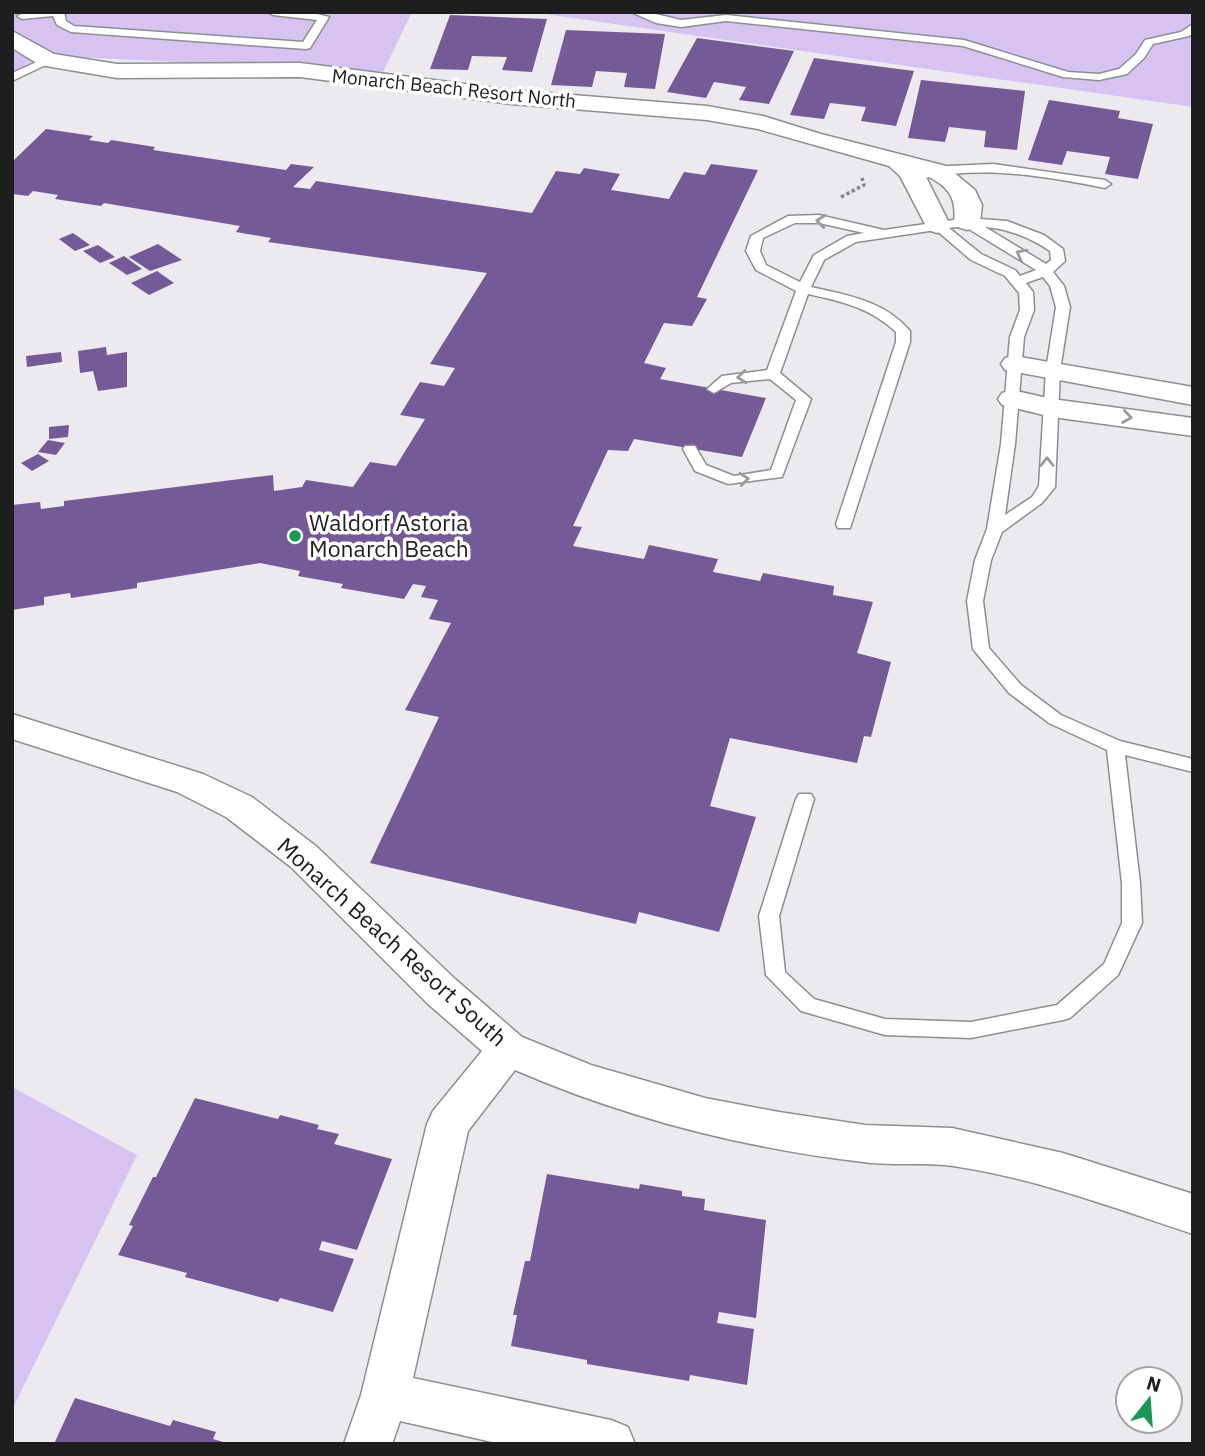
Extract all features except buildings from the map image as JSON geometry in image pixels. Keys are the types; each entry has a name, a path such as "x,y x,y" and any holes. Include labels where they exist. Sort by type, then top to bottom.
{"street":[{"name":"Monarch Beach Resort North","path":"12,38 34,54 48,60 117,71 300,71 487,94 707,113 763,123 905,169 937,171 962,190 970,205 967,222"},
{"path":"905,169 937,225"},
{"path":"1015,364 1193,396"},
{"path":"1012,399 1052,408 1193,427"},
{"name":"Monarch Beach Resort South","path":"12,726 190,783 239,807 304,857 441,991 508,1049 584,1082 705,1116 865,1144 953,1147 1063,1172 1193,1214"},
{"path":"368,1444 385,1395 448,1124 508,1049"},
{"path":"385,1395 611,1444"}],"lane":[{"path":"12,27 22,20 20,14 59,13 61,23 71,29 306,46 324,16 273,12"},
{"path":"636,12 666,24 696,24 726,18 964,43 1067,75 1099,77 1124,72 1149,42 1185,34 1193,27"},
{"path":"12,78 48,60"},
{"path":"937,171 978,165 1009,167 1105,184"},
{"path":"844,524 903,342 903,331 882,312 851,300 803,289 761,267 753,251 757,236 793,219 818,219 887,235"},
{"path":"967,222 1046,271 1057,286 1063,307 1053,370 1047,449 1048,486 1037,500 995,529"},
{"path":"773,374 803,289 820,258 852,239 967,222 1007,225 1039,238 1056,249 1058,261 1046,271 1017,282"},
{"path":"937,225 959,246 1010,274 1026,292 1027,310 1017,337 995,529 983,560 975,601 981,649 1015,689 1055,719 1115,746 1193,766"},
{"path":"690,449 700,468 733,481 777,474 804,399 773,374 727,379 714,389"},
{"path":"805,799 769,916 776,975 808,1004 885,1027 971,1030 1063,1012 1111,969 1132,923 1131,883 1115,746"}],"shaded area":[{"path":"12,12 412,12 383,72 54,56 12,73"},
{"path":"531,12 1193,12 1193,107"},
{"path":"12,1087 137,1155 12,1410"}],"place":[{"name":"Waldorf Astoria Monarch Beach","path":"295,536"}]}
